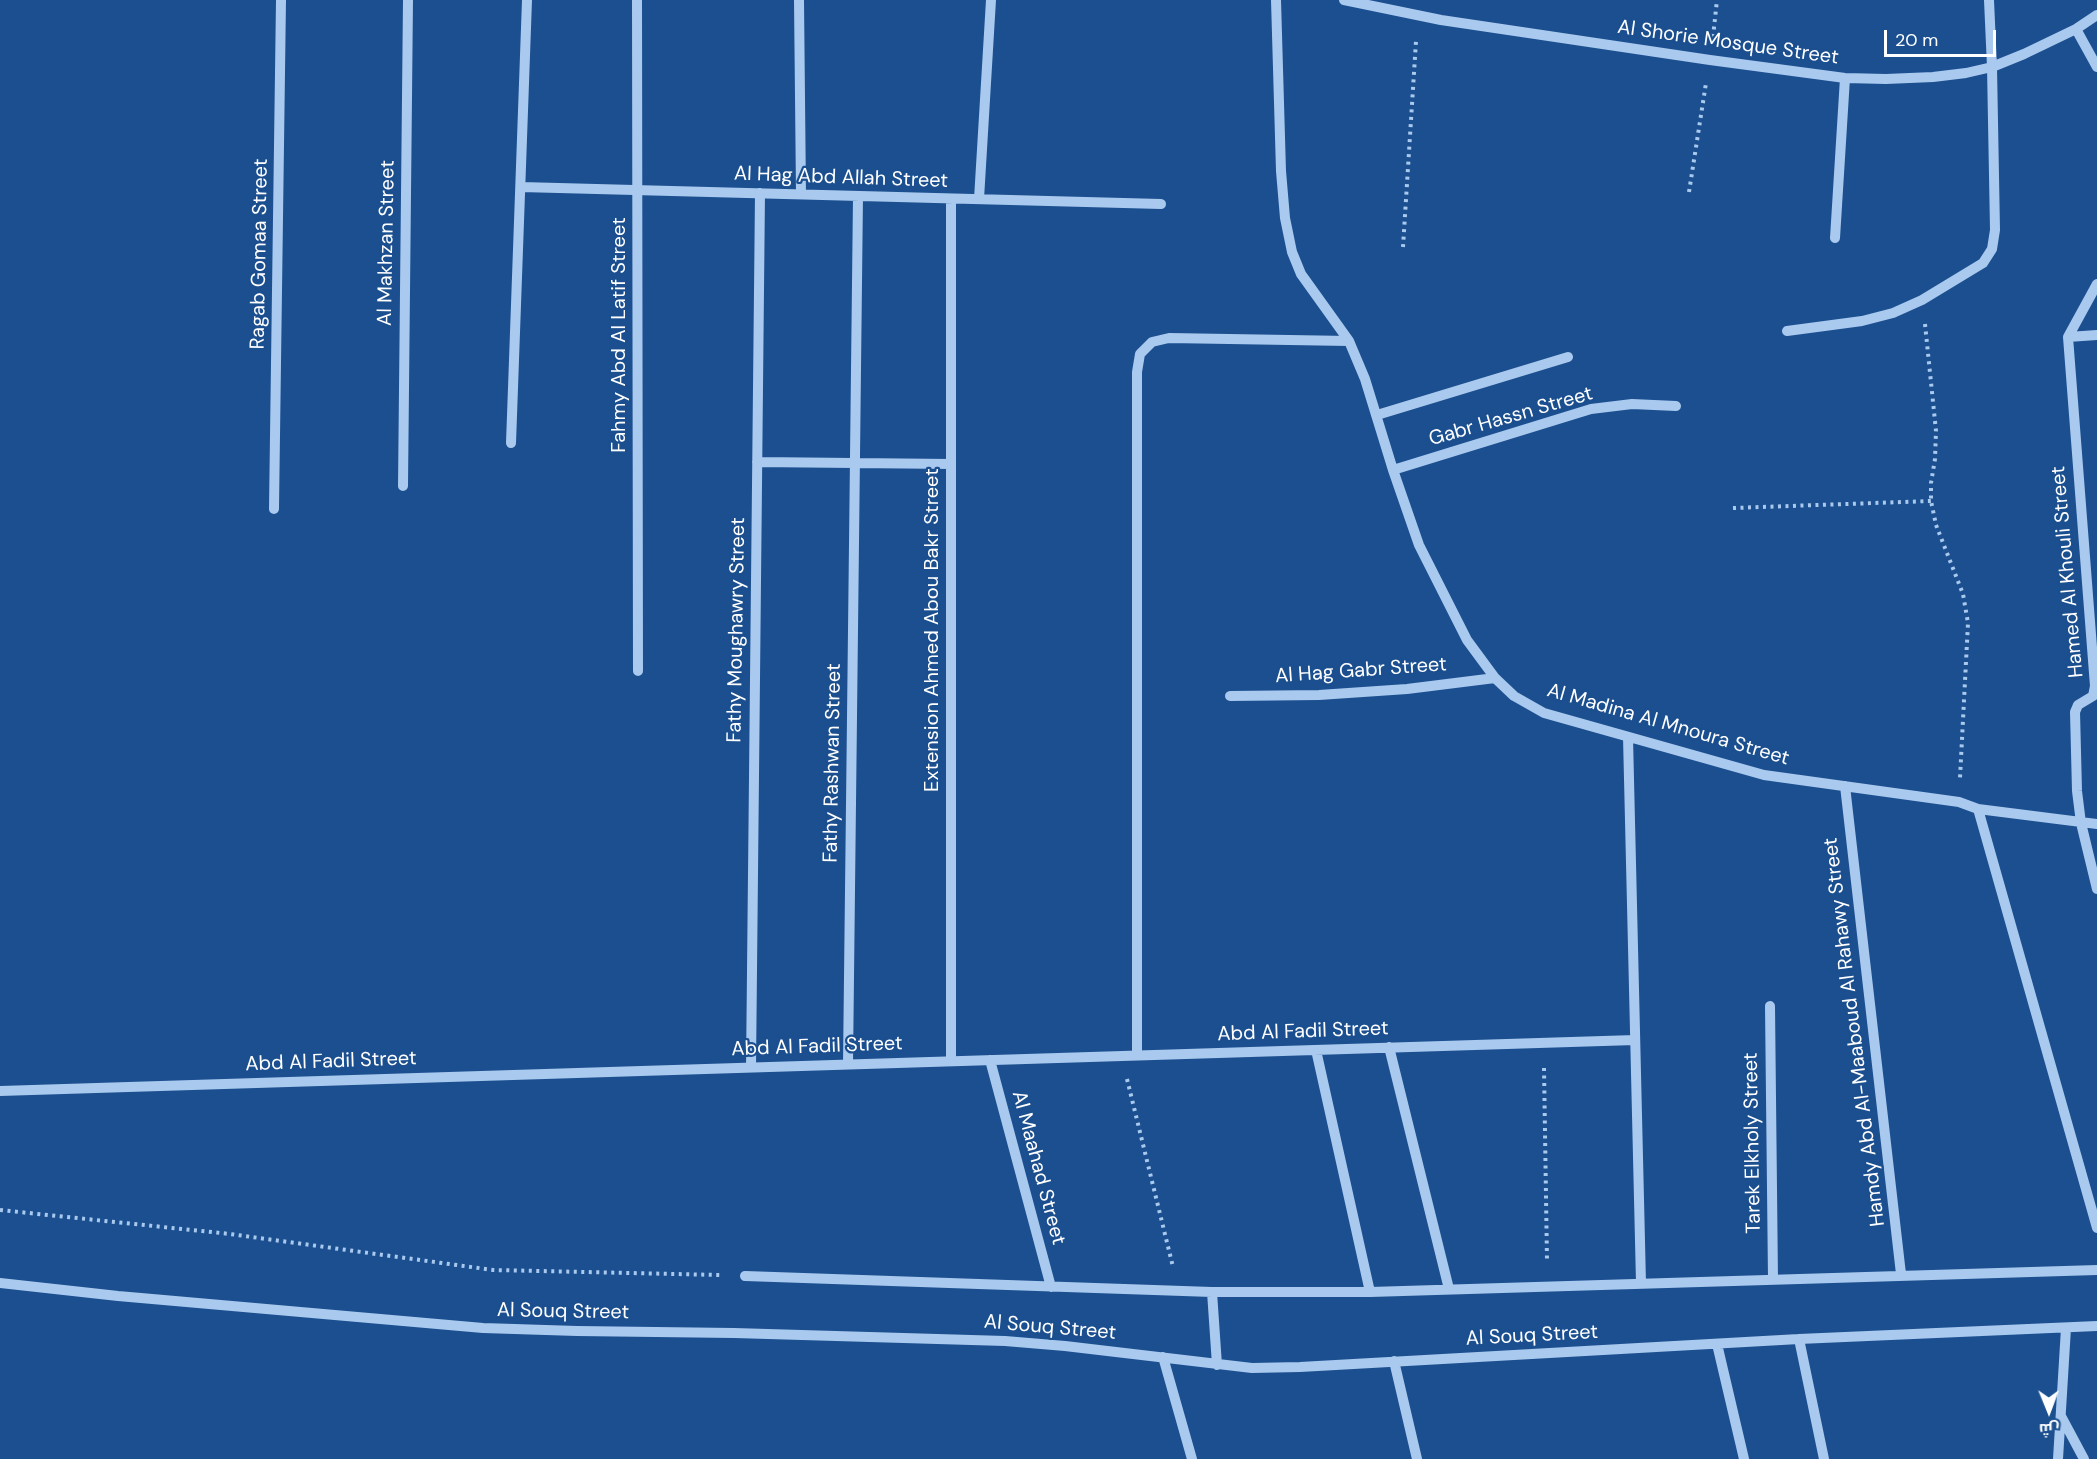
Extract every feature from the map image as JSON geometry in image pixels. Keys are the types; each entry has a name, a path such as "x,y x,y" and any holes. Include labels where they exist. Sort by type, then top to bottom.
{"street":[{"name":"Ragab Gomaa Street","path":"274,509 281,0"},
{"name":"Al Makhzan Street","path":"403,486 408,0"},
{"path":"512,443 527,0"},
{"name":"Fahmy Abd Al Latif Street","path":"637,0 638,671"},
{"path":"800,0 801,194"},
{"path":"980,199 991,0"},
{"name":"Al Madina Al Mnoura Street","path":"1276,0 1281,171 1285,218 1292,252 1301,274 1349,341 1365,379 1419,545 1467,640 1495,678 1514,696 1544,713 1764,775 1959,802 1978,809 2097,824"},
{"name":"Al Shorie Mosque Street","path":"1344,0 1418,15 1710,60 1845,78 1933,77 1992,67 2024,54 2097,15"},
{"path":"1787,331 1862,321 1893,313 1922,300 1983,263 1992,249 1995,230 1989,0"},
{"path":"2076,28 2097,67"},
{"path":"1835,238 1845,78"},
{"name":"Al Hag Abd Allah Street","path":"521,187 1161,204"},
{"name":"Fathy Moughawry Street","path":"751,1067 760,193"},
{"name":"Fathy Rashwan Street","path":"848,1064 858,196"},
{"name":"Extension Ahmed Abou Bakr Street","path":"951,199 951,1061"},
{"path":"2068,337 2097,284"},
{"path":"2068,337 2097,334"},
{"name":"Hamed Al Khouli Street","path":"2068,337 2095,686 2093,696 2078,705 2075,712 2077,791 2080,823 2097,889"},
{"path":"1137,1055 1137,372 1140,354 1152,342 1169,338 1349,341"},
{"path":"1377,415 1568,357"},
{"name":"Gabr Hassn Street","path":"1393,470 1591,409 1632,404 1676,406"},
{"path":"757,462 951,464"},
{"name":"Al Hag Gabr Street","path":"1230,696 1319,695 1407,689 1495,678"},
{"path":"1628,737 1641,1283"},
{"name":"Hamdy Abd Al-Maaboud Al Rahawy Street","path":"1845,786 1900,1274"},
{"path":"1978,809 2097,1228"},
{"name":"Tarek Elkholy Street","path":"1770,1006 1773,1280"},
{"name":"Abd Al Fadil Street","path":"0,1091 1635,1040"},
{"path":"1389,1047 1449,1289"},
{"path":"1316,1050 1370,1292"},
{"name":"Al Maahad Street","path":"990,1060 1051,1287"},
{"name":"Al Souq Street","path":"745,1276 1212,1293 1370,1292 1900,1274 2097,1270"},
{"name":"Al Souq Street","path":"0,1283 118,1296 483,1328 758,1333 1005,1341 1252,1368 1799,1339 2097,1326"},
{"path":"1212,1293 1217,1365"},
{"path":"2058,1459 2066,1328"},
{"path":"1799,1339 1824,1459"},
{"path":"1717,1344 1743,1459"},
{"path":"1163,1357 1192,1459"},
{"path":"1394,1361 1417,1459"},
{"path":"2061,1416 2084,1459"}],"path":[{"path":"1689,192 1717,0"},
{"path":"1403,247 1418,15"},
{"path":"1922,300 1936,430 1931,501 1936,525 1963,594 1968,623 1959,802"},
{"path":"1733,508 1931,501"},
{"path":"1544,1042 1547,1286"},
{"path":"1122,1056 1179,1291"},
{"name":"Al Souq Street","path":"0,1210 230,1234 493,1270 745,1276"}]}
